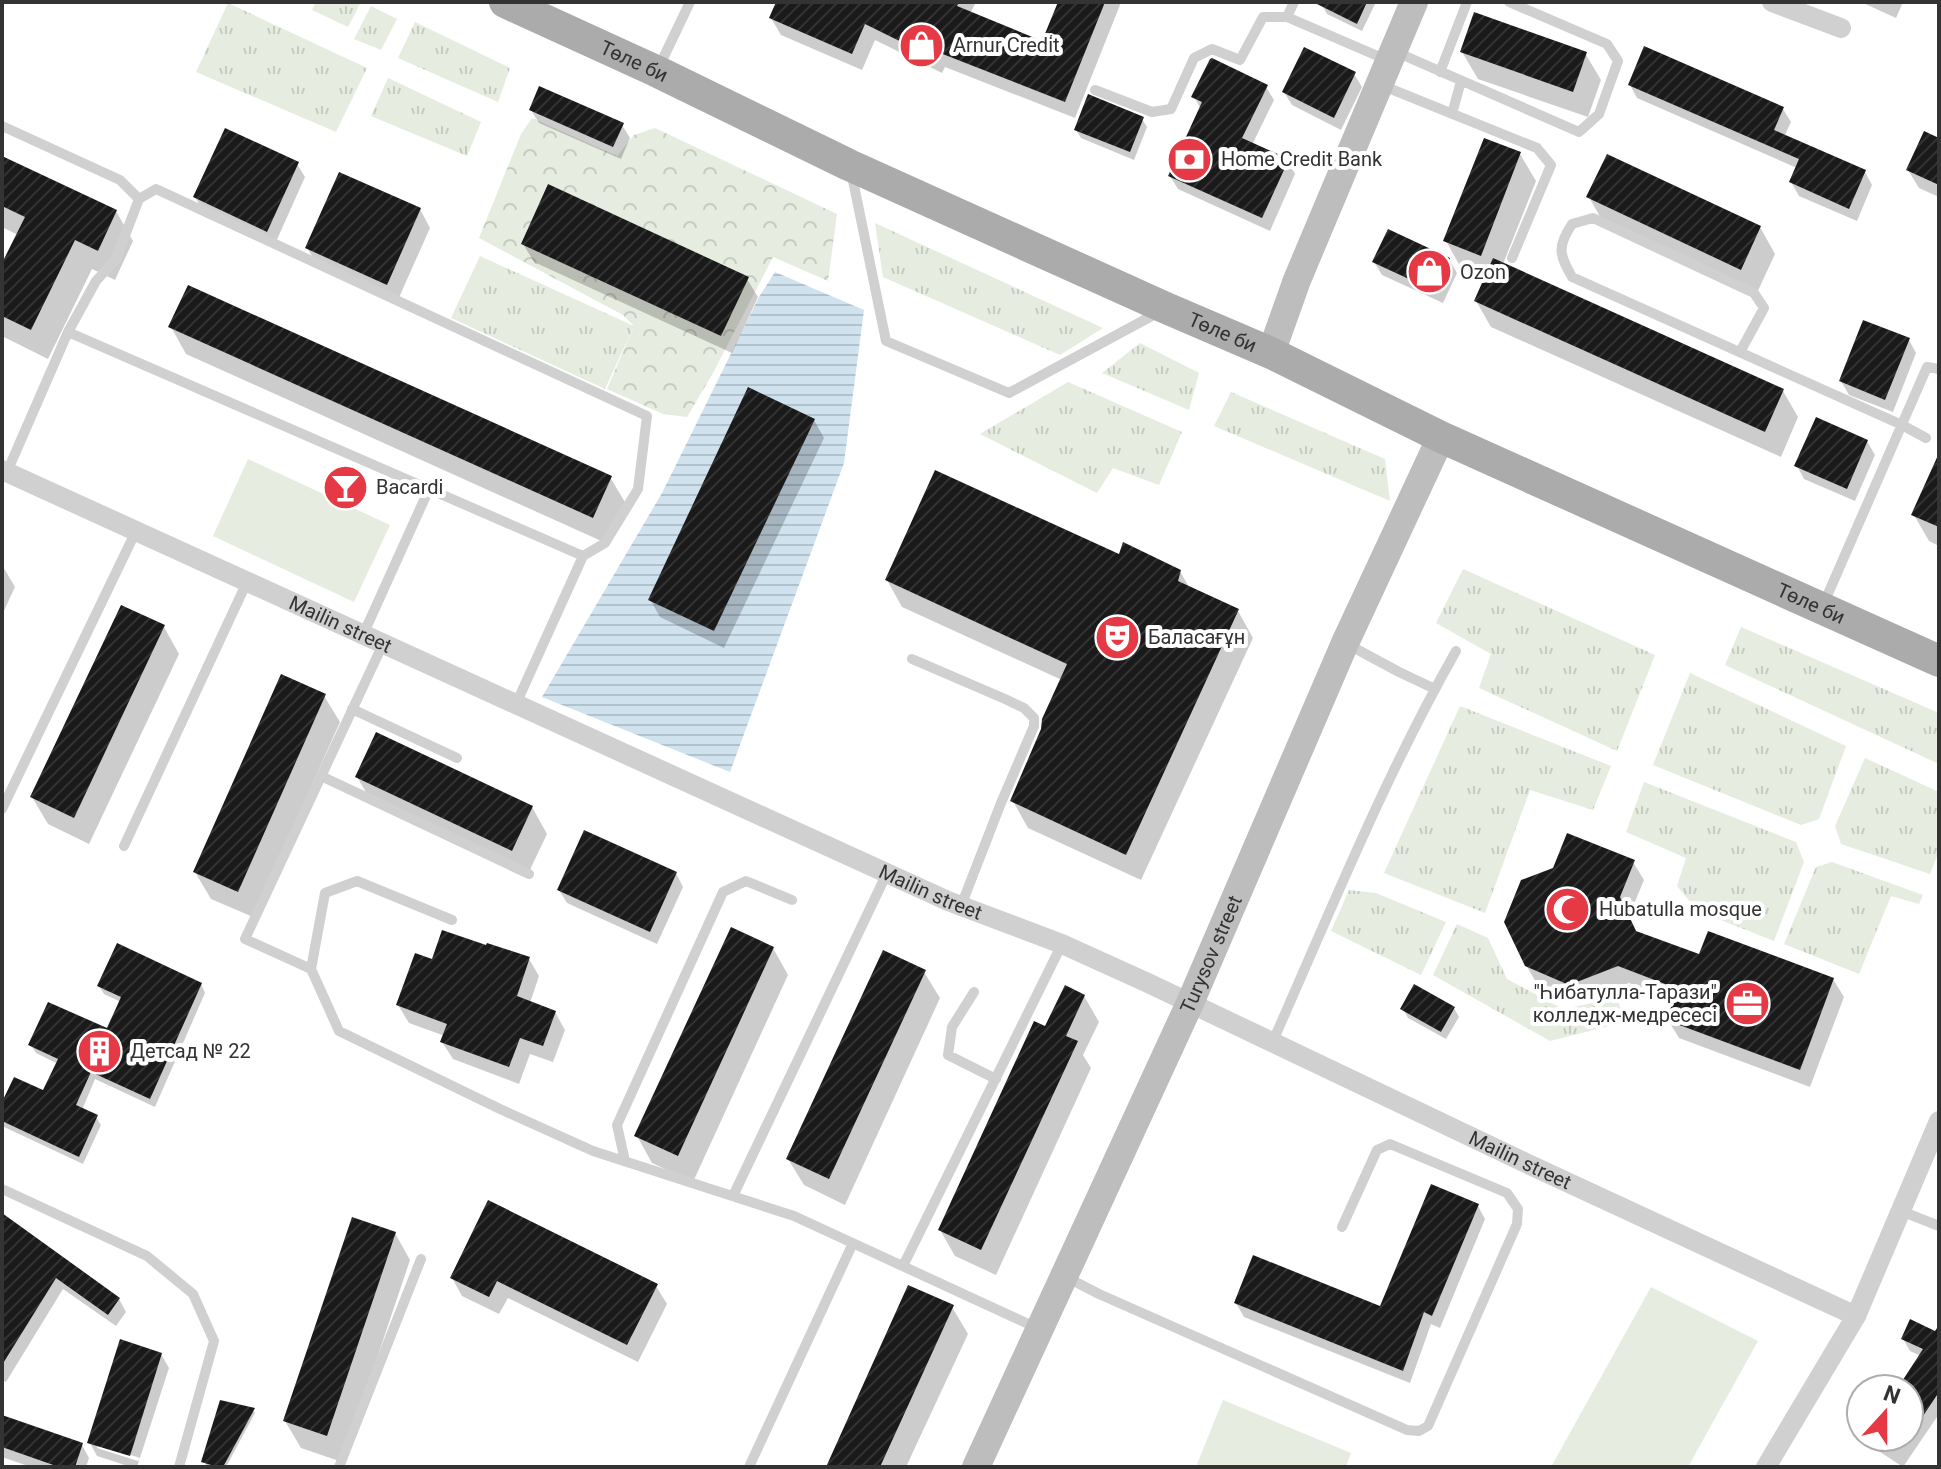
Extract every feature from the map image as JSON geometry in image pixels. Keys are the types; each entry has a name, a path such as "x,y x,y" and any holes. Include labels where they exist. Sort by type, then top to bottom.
{"main road":[{"name":"Төле би","path":"505,2 849,165 1271,353 1441,437 1939,661"},
{"path":"1271,353 1297,280 1414,2"},
{"name":"Turysov street","path":"976,1467 1190,1003 1345,643 1441,437"}],"street":[{"path":"1772,2 1841,28"},
{"name":"Mailin street","path":"5,471 887,873 961,906 1062,944 1856,1316"},
{"path":"1766,1467 1856,1316 1939,1121"}],"lane":[{"path":"656,71 690,2"},
{"path":"1287,17 1294,2"},
{"path":"1440,72 1467,2"},
{"path":"1387,66 1440,72 1579,132 1599,114 1618,61 1607,44 1509,2"},
{"path":"1095,90 1152,112 1171,109 1194,58 1212,49 1240,60 1263,17 1287,17 1387,66 1452,114 1537,148 1551,165 1512,258"},
{"path":"1452,114 1461,81"},
{"path":"2,126 120,180 139,199"},
{"path":"849,165 886,341 1009,393 1166,308"},
{"path":"5,471 68,332 96,281 116,259 139,199 156,189 647,416 638,489 605,543 583,556 516,704"},
{"path":"1740,352 1764,308 1754,293 1593,218 1572,224 1563,238 1562,258 1572,277 1926,438"},
{"path":"68,332 583,556"},
{"path":"1822,609 1927,367 1939,369"},
{"path":"363,635 429,489"},
{"path":"2,809 136,531"},
{"path":"124,846 247,582"},
{"path":"1345,643 1435,689"},
{"path":"311,969 245,939 383,644"},
{"path":"1273,1041 1347,871 1456,651"},
{"path":"912,659 1024,708 1034,718 1034,726 961,906"},
{"path":"352,709 457,758"},
{"path":"321,776 529,874"},
{"path":"733,1196 887,873"},
{"path":"452,920 357,881 325,893 311,969 339,1031 593,1151 794,1216 1040,1329"},
{"path":"625,1161 617,1125 723,892 746,881 792,900"},
{"path":"903,1266 1062,944"},
{"path":"974,992 952,1027 948,1055 996,1079"},
{"path":"1064,1276 1407,1430 1419,1431 1428,1426 1517,1224 1518,1209 1507,1193 1390,1144 1377,1150 1342,1227"},
{"path":"2,1189 147,1256 193,1294 214,1341 179,1467"},
{"path":"1901,1211 1939,1226"},
{"path":"749,1467 853,1243"},
{"path":"339,1467 421,1259"}],"green space":[{"path":"316,2 361,2 348,27 312,10"},
{"path":"228,3 367,68 336,132 196,72"},
{"path":"371,6 397,19 381,50 354,39"},
{"path":"415,22 510,68 498,102 398,58"},
{"path":"388,78 481,122 467,156 371,116"},
{"path":"532,118 617,156 634,135 655,128 837,214 828,281 773,257 687,417 663,414 607,389 634,326 623,315 479,238 521,134"},
{"path":"875,223 1103,328 1060,355 883,277"},
{"path":"480,256 634,326 605,389 451,318"},
{"path":"1140,343 1199,373 1189,410 1102,373"},
{"path":"1068,382 1182,432 1159,485 1113,468 1097,493 980,434"},
{"path":"1231,392 1385,459 1390,501 1214,426"},
{"path":"248,459 390,525 354,602 213,536"},
{"path":"1463,569 1655,655 1617,751 1479,688 1491,654 1436,623"},
{"path":"1741,627 1939,713 1939,764 1725,665"},
{"path":"1690,673 1846,746 1819,819 1801,825 1653,765"},
{"path":"1460,706 1611,766 1593,810 1530,790 1485,913 1384,873"},
{"path":"1865,758 1939,792 1939,851 1930,874 1841,844 1835,826"},
{"path":"1644,782 1796,842 1804,862 1774,941 1698,911 1677,886 1686,858 1626,832"},
{"path":"1832,862 1923,895 1919,904 1891,896 1859,974 1784,944 1816,867"},
{"path":"1349,890 1376,893 1446,922 1421,975 1331,931"},
{"path":"1457,924 1488,938 1507,979 1563,1009 1617,998 1625,1022 1550,1041 1433,975"},
{"path":"1651,1287 1758,1341 1688,1467 1551,1467"},
{"path":"1223,1400 1351,1453 1346,1467 1205,1467 1197,1464"}],"water":[{"path":"775,272 864,310 844,463 730,772 542,697 662,493 759,297"}],"building":[{"path":"776,2 959,2 957,6 1042,41 1058,2 1105,2 1065,102 935,51 932,57 865,24 852,54 769,18"},
{"path":"1313,2 1367,2 1357,24"},
{"path":"1474,12 1587,52 1573,92 1460,52"},
{"path":"1644,46 1784,107 1774,130 1866,170 1849,209 1789,182 1799,159 1628,85"},
{"path":"1304,47 1356,72 1334,118 1282,92"},
{"path":"1212,58 1268,85 1242,138 1289,159 1262,218 1168,176 1202,102 1191,97"},
{"path":"539,86 624,123 613,147 529,110"},
{"path":"1088,94 1144,117 1130,152 1074,130"},
{"path":"225,128 299,162 267,232 193,197"},
{"path":"1924,131 1939,138 1939,185 1906,170"},
{"path":"1484,138 1521,152 1481,256 1443,241"},
{"path":"1607,154 1761,226 1741,270 1586,197"},
{"path":"2,156 117,210 98,251 75,240 31,330 2,316 2,263 25,217 2,206"},
{"path":"339,172 421,208 387,285 305,248"},
{"path":"548,184 749,277 721,336 521,244"},
{"path":"1388,229 1450,258 1435,291 1372,262"},
{"path":"1493,258 1784,389 1765,432 1474,301"},
{"path":"188,285 612,476 593,518 168,327"},
{"path":"1863,320 1910,338 1885,400 1839,381"},
{"path":"748,387 815,419 714,631 648,600"},
{"path":"1816,417 1868,440 1847,489 1794,466"},
{"path":"1939,453 1939,527 1911,515"},
{"name":"Баласағұн","path":"935,470 1119,554 1123,542 1181,570 1178,581 1239,609 1126,855 1010,801 1067,664 885,580"},
{"path":"121,605 165,625 74,818 30,797"},
{"path":"281,674 326,694 238,892 193,872"},
{"path":"376,732 533,806 512,851 355,777"},
{"path":"584,830 677,872 650,932 557,890"},
{"path":"1567,833 1635,860 1620,897 1636,931 1699,954 1708,931 1834,978 1800,1070 1666,1020 1678,989 1618,966 1569,985 1525,966 1504,922 1521,880 1553,868"},
{"path":"731,927 774,947 678,1156 634,1136"},
{"path":"442,930 530,957 517,996 556,1011 543,1046 520,1038 509,1067 440,1042 447,1024 396,1005 415,953 432,959"},
{"name":"Детсад № 22","path":"117,943 202,983 150,1099 91,1072 76,1105 98,1115 79,1157 2,1121 2,1102 14,1077 43,1090 58,1059 28,1045 48,1002 107,1028 121,997 97,986"},
{"path":"883,950 926,970 829,1179 786,1159"},
{"path":"1414,984 1455,1007 1441,1032 1400,1009"},
{"path":"1065,985 1085,995 1066,1036 1078,1041 981,1250 938,1230 1034,1021 1045,1026"},
{"path":"1431,1184 1479,1204 1432,1316 1424,1312 1403,1371 1234,1303 1253,1255 1380,1306"},
{"path":"488,1200 658,1284 627,1345 497,1281 489,1297 450,1278"},
{"path":"2,1213 120,1298 108,1315 56,1278 2,1365"},
{"path":"352,1217 396,1232 327,1436 283,1421"},
{"path":"908,1285 954,1305 880,1467 826,1467"},
{"path":"1910,1319 1935,1331 1939,1325 1939,1392 1925,1413 1925,1373 1907,1373 1923,1349 1901,1339"},
{"path":"120,1339 162,1353 130,1456 87,1443"},
{"path":"220,1400 255,1408 223,1467 201,1462"},
{"path":"2,1415 83,1443 75,1467 59,1467 2,1447"}],"place":[{"name":"Arnur Credit","path":"922,45"},
{"name":"Home Credit Bank","path":"1190,159"},
{"name":"Ozon","path":"1429,272"},
{"name":"Bacardi","path":"345,487"},
{"name":"Баласағұн","path":"1117,637"},
{"name":"Hubatulla mosque","path":"1568,909"},
{"name":"\"Һибатулла-Тарази\" колледж-медресесі","path":"1748,1004"},
{"name":"Детсад № 22","path":"99,1051"}]}
